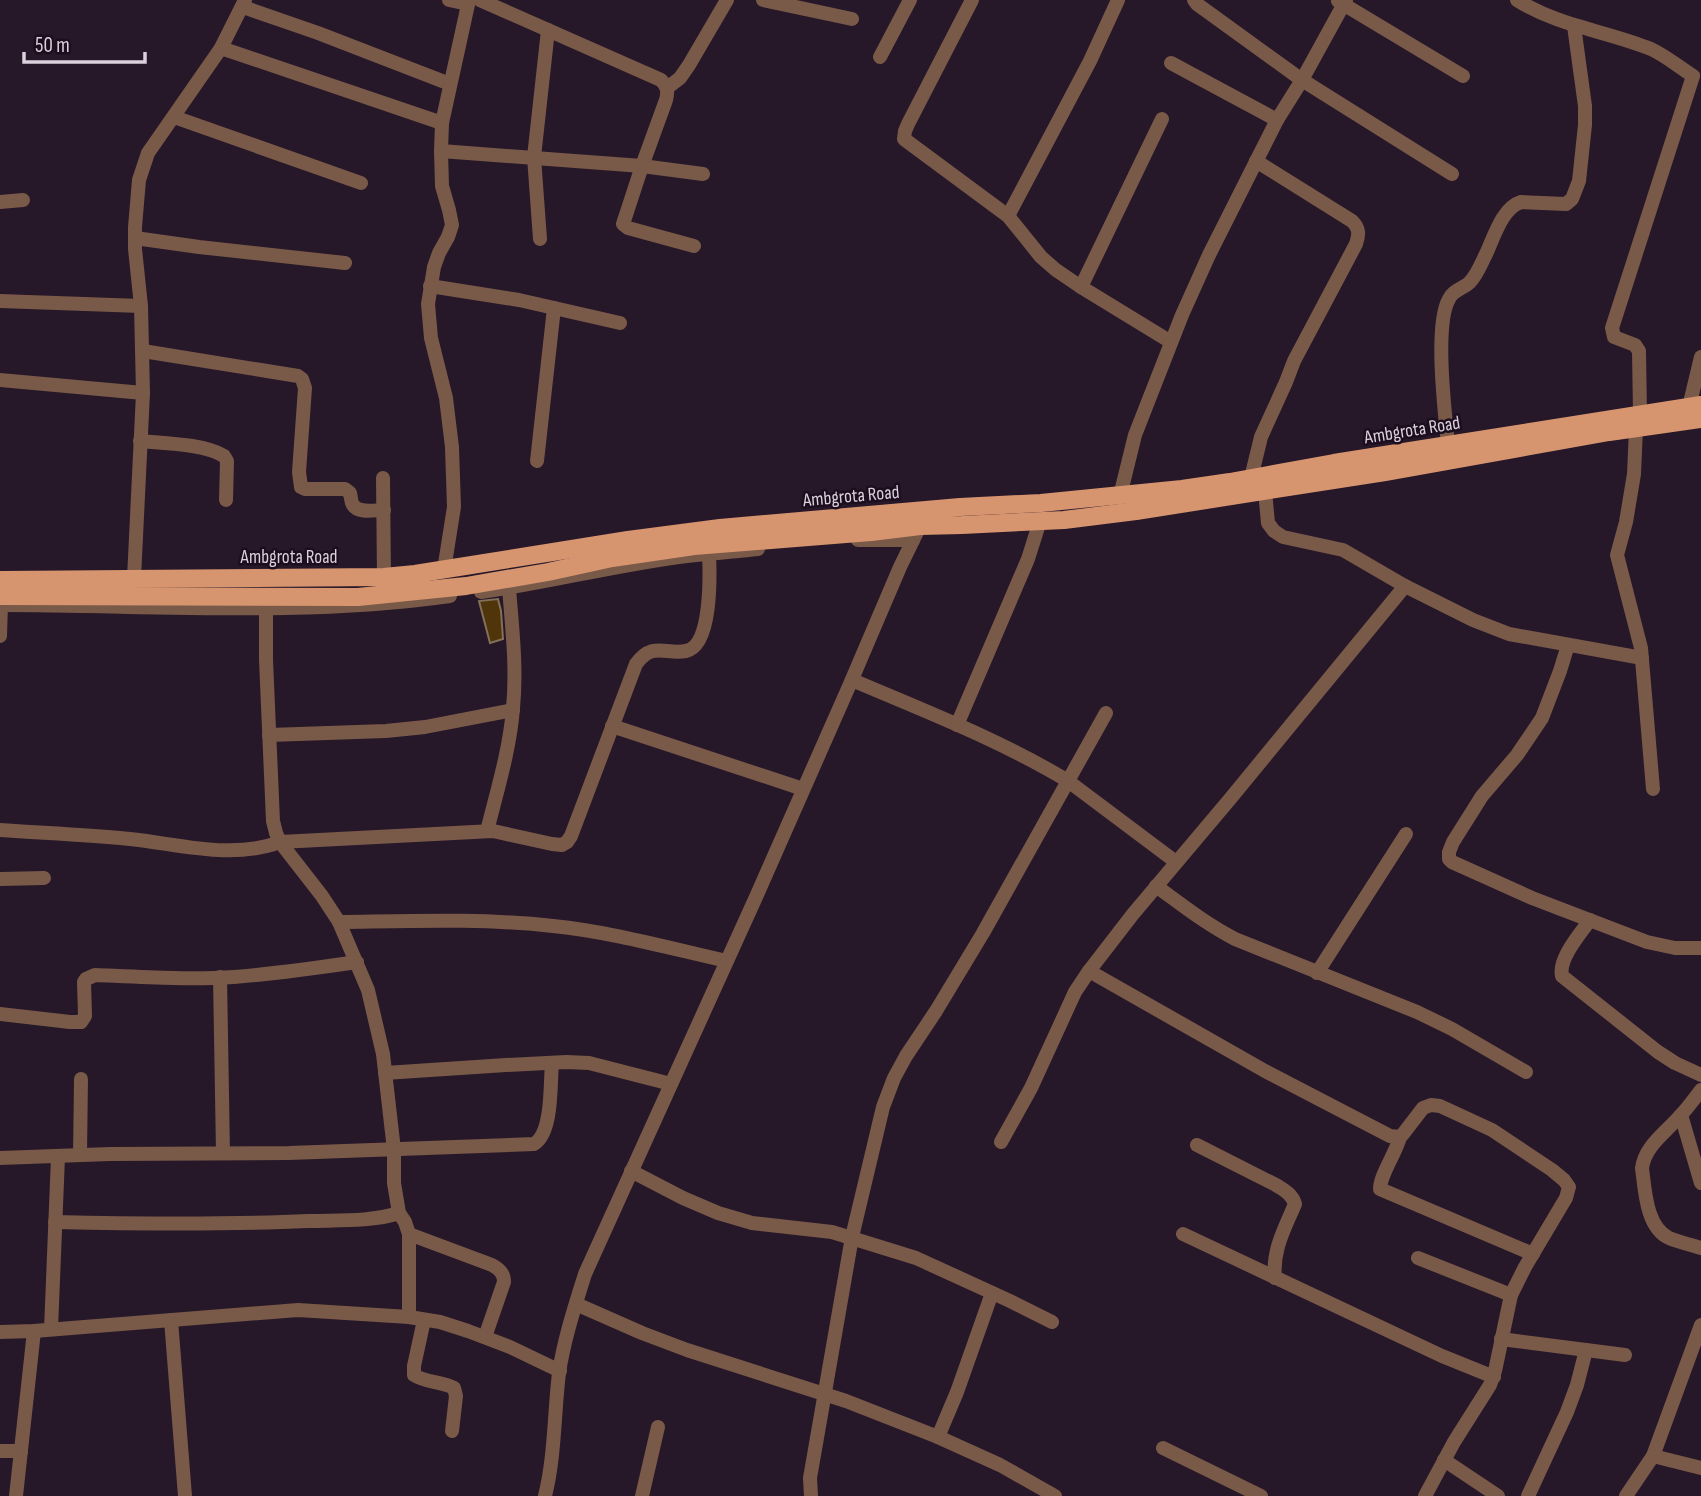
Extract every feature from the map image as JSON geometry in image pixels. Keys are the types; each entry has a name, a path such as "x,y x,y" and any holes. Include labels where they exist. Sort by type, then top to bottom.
{"main road":[{"name":"Ambgrota Road","path":"0,580 384,576 444,570 720,528 1258,484 1335,463 1448,445 1638,421 1697,410"},
{"path":"0,602 371,596 466,586 612,558 694,546 871,532 916,533 962,525 1040,521 1136,511 1258,484 1638,421"}],"street":[{"path":"449,0 472,1 548,30 661,80 667,88 666,100 623,224 628,228 694,246"},
{"path":"667,88 680,78 689,65 727,0"},
{"path":"763,0 852,19"},
{"path":"880,57 910,0"},
{"path":"972,0 908,124 904,139 1008,216 1041,257 1081,287 1171,342"},
{"path":"1008,216 1084,73 1118,0"},
{"path":"1194,0 1302,80 1452,174"},
{"path":"1517,0 1532,10 1574,26 1650,49 1697,75 1612,328 1614,337 1635,345 1639,351 1634,474 1617,555 1642,658 1653,789"},
{"path":"444,570 453,520 452,447 446,398 429,323 428,304 439,253 452,225 442,187 442,123 472,1"},
{"path":"1120,496 1135,435 1209,254 1277,120 1302,80 1342,2 1463,76"},
{"path":"134,578 143,393 141,306 135,238 139,180 148,153 221,48 244,3 450,84"},
{"path":"1448,445 1443,400 1442,351 1443,316 1448,300 1456,291 1471,282 1504,216 1514,204 1566,204 1572,199 1579,181 1585,106 1574,26"},
{"path":"540,239 534,158 548,30"},
{"path":"221,48 442,123"},
{"path":"1171,63 1277,120"},
{"path":"174,117 361,183"},
{"path":"1081,287 1162,120"},
{"path":"440,151 642,166 703,174"},
{"path":"1256,161 1352,221 1359,231 1356,244 1294,360 1261,437 1258,484 1268,523 1278,534 1291,539 1343,550 1405,586 1490,628 1508,634 1642,658"},
{"path":"0,202 23,200"},
{"path":"135,238 345,263"},
{"path":"430,286 519,300 620,323"},
{"path":"0,301 141,306"},
{"path":"537,461 554,308"},
{"path":"143,351 298,376 305,388 299,472 302,486 305,489 345,489 350,493 357,509 384,510"},
{"path":"1697,410 1701,357"},
{"path":"0,380 143,393"},
{"path":"140,440 211,450 224,456 227,461 226,500"},
{"path":"383,478 384,576"},
{"path":"957,725 1028,559 1040,521"},
{"path":"0,636 0,602 209,609 377,605 509,588 673,557 916,533"},
{"path":"545,1496 559,1371 585,1274 916,533"},
{"path":"0,830 132,840 208,850 262,849 280,842 487,831 558,845 566,842 571,836 636,664 646,653 660,649 691,650 701,639 710,577 709,554"},
{"path":"1001,1142 1031,1088 1075,992 1089,971 1133,914 1405,586"},
{"path":"487,831 510,735 515,688 509,588"},
{"path":"266,607 265,660 273,821 280,842 339,922 368,990 383,1054 394,1150 394,1184 399,1213 409,1234 409,1317"},
{"path":"1568,645 1542,718 1517,755 1482,796 1453,842 1449,859 1532,898 1647,942 1675,948 1701,948"},
{"path":"852,680 1003,746 1068,781 1176,862"},
{"path":"269,736 412,729 513,710"},
{"path":"811,1496 810,1478 852,1237 883,1107 906,1056 983,933 1105,713"},
{"path":"612,726 803,789"},
{"path":"1317,973 1406,834"},
{"path":"0,879 44,878"},
{"path":"1156,886 1214,928 1235,939 1441,1023 1526,1072"},
{"path":"1590,920 1564,959 1562,976 1658,1052 1701,1074"},
{"path":"339,922 430,921 552,925 618,935 726,961"},
{"path":"0,1014 81,1021 85,1016 84,982 95,975 220,977 357,962"},
{"path":"1089,971 1265,1071 1390,1136 1400,1136"},
{"path":"220,977 223,1153"},
{"path":"0,1158 527,1145 538,1142 547,1127 552,1063"},
{"path":"385,1073 589,1063 671,1084"},
{"path":"80,1156 81,1079"},
{"path":"1701,1090 1649,1149 1643,1161 1653,1225 1669,1238 1701,1248"},
{"path":"1425,1496 1494,1377 1511,1295 1568,1193 1569,1186 1558,1175 1492,1130 1440,1106 1423,1108 1400,1136 1395,1154 1380,1183 1380,1189 1533,1254"},
{"path":"1681,1115 1701,1183"},
{"path":"1196,1145 1276,1185 1293,1198 1295,1203 1280,1236 1273,1265 1275,1278"},
{"path":"51,1329 58,1157"},
{"path":"631,1171 683,1199 729,1217 752,1223 832,1232 916,1258 1052,1322"},
{"path":"55,1222 285,1222 379,1218 399,1213"},
{"path":"409,1234 492,1265 502,1272 503,1282 485,1337"},
{"path":"1183,1234 1442,1356 1494,1377"},
{"path":"1418,1258 1511,1295"},
{"path":"938,1437 992,1293"},
{"path":"576,1304 687,1350 846,1401 938,1437 1000,1465 1055,1496"},
{"path":"0,1332 298,1310 409,1317 440,1322 510,1346 559,1371"},
{"path":"171,1320 185,1496"},
{"path":"424,1320 414,1375 421,1380 454,1388 456,1396 452,1431"},
{"path":"1626,1496 1653,1455 1701,1325"},
{"path":"16,1496 34,1331"},
{"path":"1501,1339 1625,1355"},
{"path":"1528,1496 1567,1412 1586,1350"},
{"path":"642,1496 658,1427"},
{"path":"1163,1448 1261,1496"},
{"path":"0,1451 21,1451"},
{"path":"1653,1455 1701,1468"},
{"path":"1444,1460 1497,1496"}],"building":[{"path":"498,599 503,639 490,643 479,601"}]}
